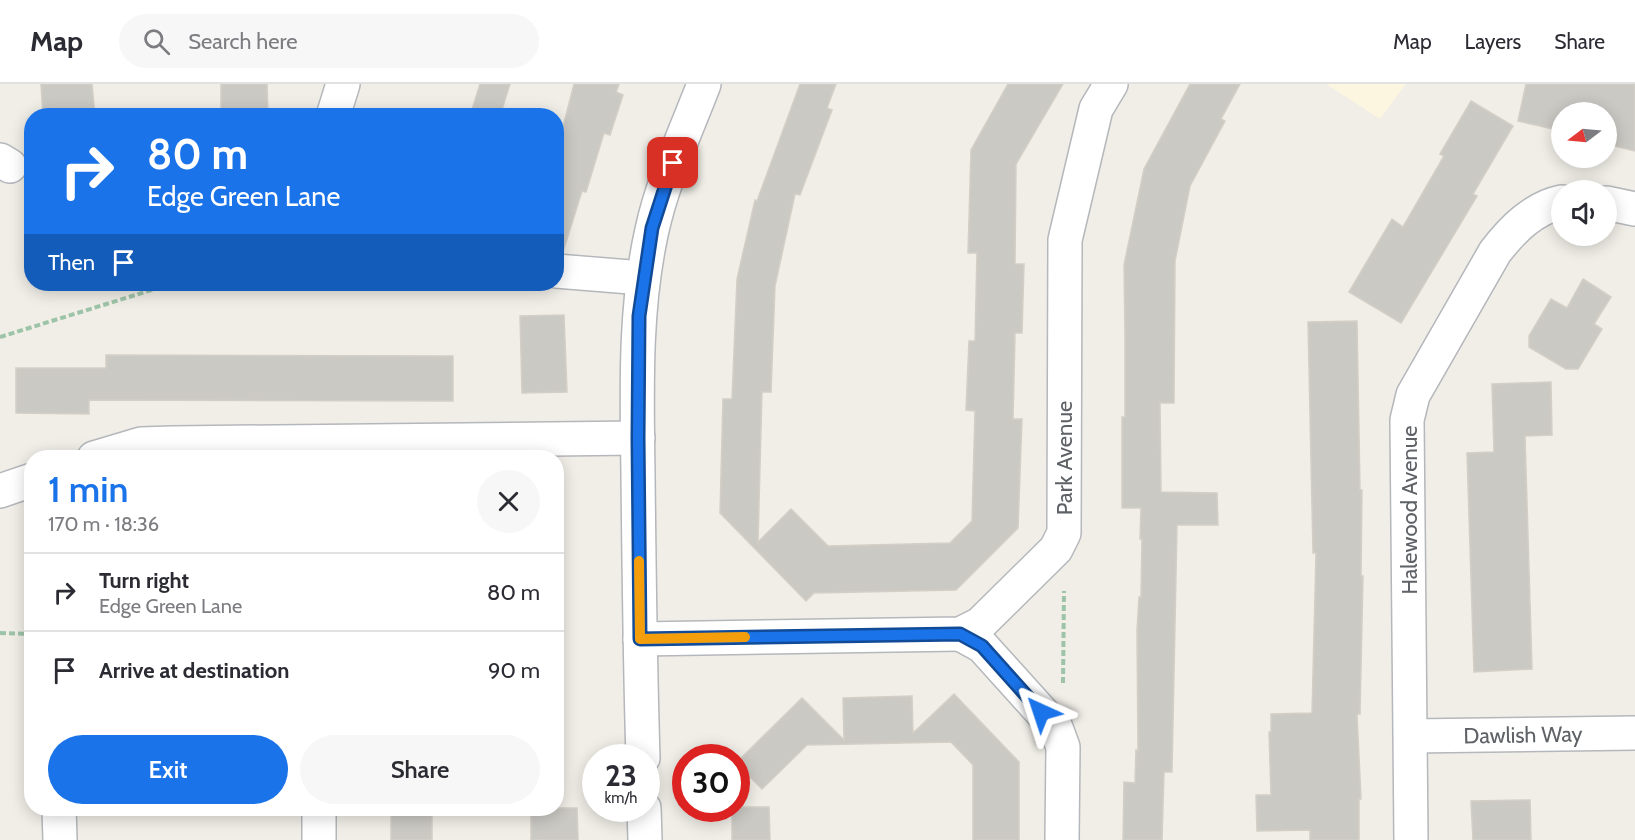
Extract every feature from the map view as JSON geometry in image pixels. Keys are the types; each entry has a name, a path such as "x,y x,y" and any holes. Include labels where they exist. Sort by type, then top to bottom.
{"street":[{"path":"336,108 343,84"},
{"path":"643,744 638,438 639,316 643,278 656,217 673,163 705,84"},
{"name":"Park Avenue","path":"1064,533 1065,240 1096,109 1111,84"},
{"name":"Halewood Avenue","path":"1411,840 1407,420 1413,395 1495,252 1508,234 1524,220 1551,204"},
{"path":"1617,205 1635,209"},
{"path":"564,272 643,278"},
{"path":"121,450 141,444 321,449 638,438"},
{"path":"0,491 24,483"},
{"path":"640,639 960,634 980,624 1056,549 1064,533"},
{"path":"960,634 982,646 1056,728 1063,747 1062,840"},
{"name":"Dawlish Way","path":"1410,736 1635,733"},
{"path":"59,816 60,840"},
{"path":"318,840 319,816"},
{"path":"644,822 645,840"}],"path":[{"path":"0,337 148,291"},
{"name":"Park Avenue","path":"1063,687 1064,533"},
{"path":"0,633 24,634"}],"shaded area":[{"path":"1326,84 1406,84 1380,119"}],"building":[{"path":"41,84 92,84 94,108 42,108"},
{"path":"221,84 267,84 268,108 221,108"},
{"path":"480,84 510,84 502,108 472,108"},
{"path":"574,84 619,84 616,92 623,95 610,135 604,133 586,192 582,191 564,249 564,123"},
{"path":"800,84 836,84 827,108 832,110 800,195 795,194 775,286 771,392 762,392 758,542 791,509 828,546 950,543 972,521 975,411 966,410 969,341 975,341 977,253 968,253 971,150 1008,84 1063,84 1016,164 1015,264 1024,264 1022,333 1015,333 1013,419 1022,419 1018,528 956,590 814,593 806,601 720,513 723,399 732,399 737,279 755,200 757,201"},
{"path":"1190,84 1240,84 1221,119 1225,121 1190,186 1175,261 1174,403 1160,403 1161,492 1217,493 1218,525 1177,525 1172,772 1164,772 1162,840 1123,840 1124,782 1135,783 1136,750 1138,750 1137,631 1139,597 1141,597 1142,539 1140,539 1141,508 1122,508 1122,417 1125,417 1124,265 1144,169"},
{"path":"1526,84 1635,84 1635,151 1617,147 1617,102 1551,102 1551,128 1518,121"},
{"path":"1471,101 1513,126 1473,194 1477,196 1401,323 1349,292 1392,219 1403,227 1444,156 1440,154"},
{"path":"1583,279 1611,297 1594,324 1602,329 1578,369 1566,369 1529,347 1529,336 1551,299 1567,308"},
{"path":"564,315 567,392 522,393 520,316"},
{"path":"1357,321 1360,490 1362,490 1361,576 1363,576 1360,714 1357,714 1361,799 1359,799 1359,840 1310,840 1310,830 1257,831 1256,795 1271,795 1269,732 1271,732 1271,714 1312,713 1316,553 1313,553 1308,322"},
{"path":"106,355 453,356 453,401 89,400 89,414 16,413 16,368 106,368"},
{"path":"1551,382 1552,435 1525,436 1532,669 1474,672 1467,453 1494,452 1492,384"},
{"path":"954,694 1019,762 1019,840 973,840 973,765 951,742 807,745 762,789 750,777 750,749 802,698 844,740 843,698 912,696 913,733"},
{"path":"1530,800 1531,840 1473,840 1471,801"},
{"path":"750,807 769,807 770,840 732,840 732,822 750,822"},
{"path":"564,808 577,808 578,840 531,840 531,816 564,816"},
{"path":"391,816 432,816 432,840 391,840"}],"slow traffic":[{"path":"639,561 640,639 745,637"}],"route":[{"path":"673,163 652,228 639,316 640,639 960,634 982,646 1041,712"}]}
